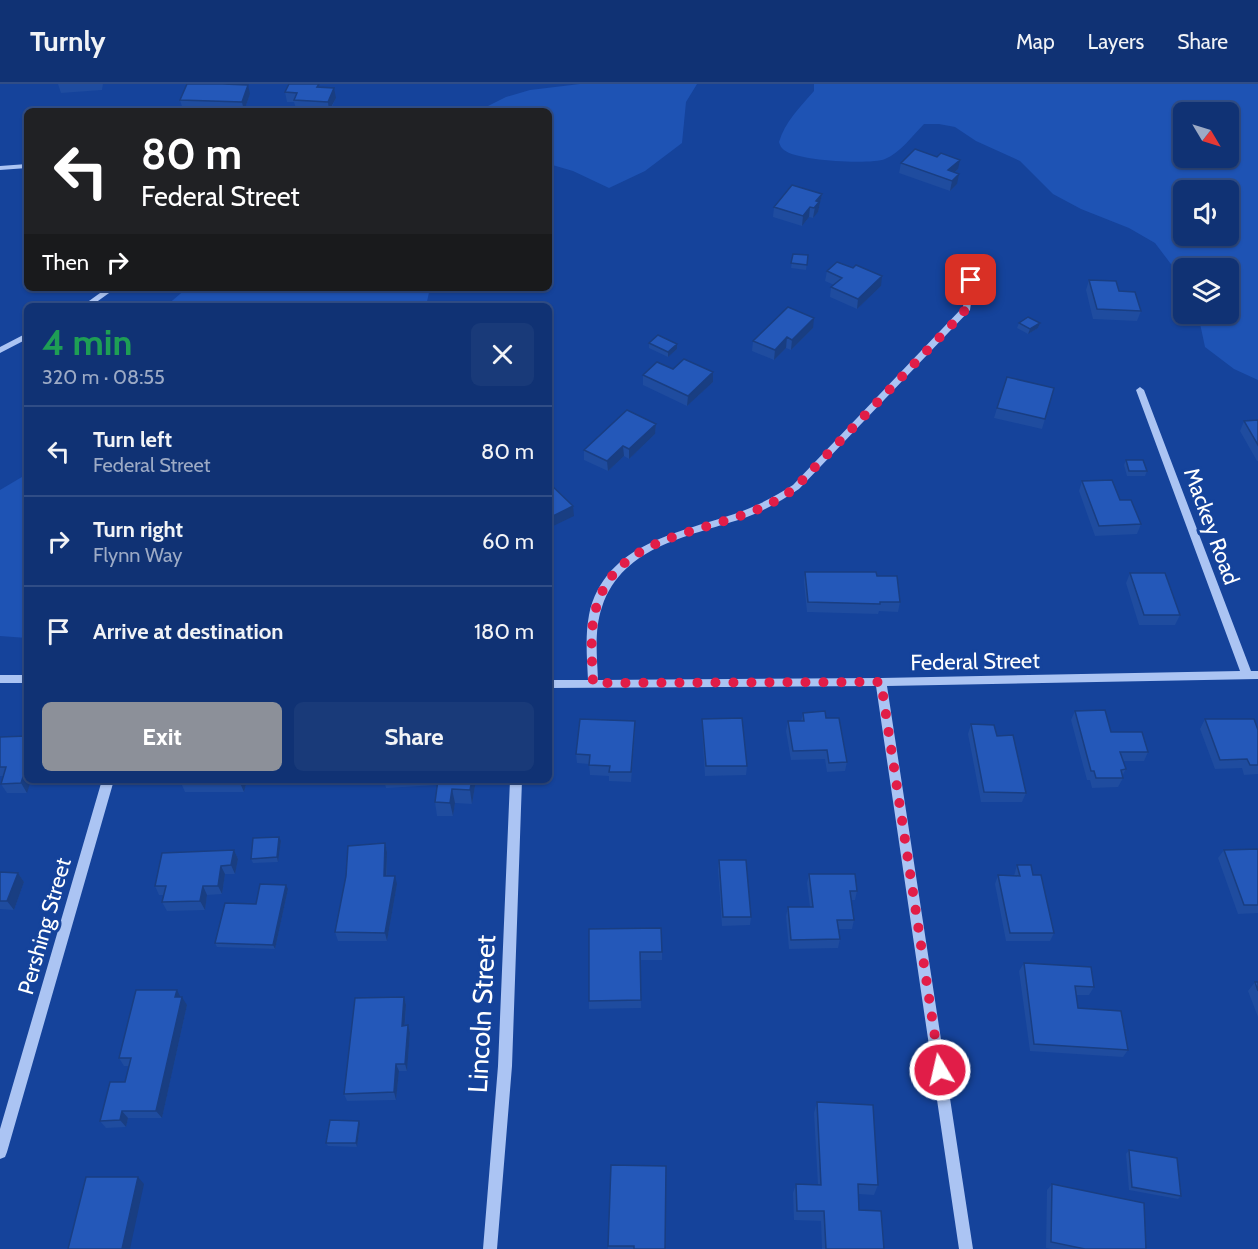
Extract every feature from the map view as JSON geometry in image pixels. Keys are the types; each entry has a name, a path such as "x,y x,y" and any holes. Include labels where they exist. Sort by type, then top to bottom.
{"street":[{"path":"0,168 24,166"},
{"path":"593,683 592,626 597,604 617,570 632,556 659,541 753,513 781,500 796,487 967,308 973,259"},
{"path":"90,303 108,291"},
{"path":"0,350 24,338"},
{"name":"Mackey Road","path":"1140,390 1253,675"},
{"name":"Federal Street","path":"552,684 881,682 1253,675"},
{"path":"0,679 24,679"},
{"path":"881,682 966,1249"},
{"name":"Pershing Street","path":"0,1152 107,783"},
{"name":"Lincoln Street","path":"490,1249 505,1065 516,783"}],"shaded area":[{"path":"580,84 697,84 686,102 682,143 645,171 609,188 573,171 552,165 552,108 484,108 506,97 530,90"},
{"path":"814,84 1258,84 1258,380 1234,369 1205,347 1200,324 1239,324 1239,258 1173,258 1173,267 1155,243 1129,228 1081,209 1053,194 1020,161 976,141 955,127 924,124 896,153 877,161 834,161 791,154 783,149 779,142 789,121 814,91"},
{"path":"184,291 429,291 427,303 170,303"},
{"path":"24,476 24,638 0,636 0,490"}],"building":[{"path":"187,84 248,85 242,102 180,100"},
{"path":"289,84 319,84 317,87 334,88 328,102 294,100 297,93 285,92"},
{"path":"915,149 937,157 941,153 960,160 948,170 959,174 952,181 901,163"},
{"path":"792,185 822,194 814,208 810,207 803,216 774,207"},
{"path":"793,254 808,255 807,265 791,263"},
{"path":"837,262 853,268 856,265 882,276 858,299 831,287 842,278 827,271"},
{"path":"1089,280 1116,281 1119,291 1135,292 1141,311 1097,309"},
{"path":"788,307 814,318 792,340 787,337 775,350 753,341"},
{"path":"1028,317 1040,323 1030,329 1019,323"},
{"path":"658,335 677,344 668,352 649,343"},
{"path":"684,359 713,372 688,396 643,375 657,362 673,369"},
{"path":"1007,377 1054,388 1045,419 997,408"},
{"path":"627,410 656,424 629,449 623,446 607,461 584,450"},
{"path":"1258,420 1258,445 1244,421"},
{"path":"1126,460 1143,460 1147,471 1129,471"},
{"path":"1112,480 1120,500 1131,500 1141,524 1099,526 1082,481"},
{"path":"552,486 573,506 552,516"},
{"path":"805,572 876,572 877,576 897,576 900,602 880,602 880,604 808,602"},
{"path":"1130,573 1165,573 1180,615 1144,615"},
{"path":"1105,710 1111,732 1142,732 1148,752 1120,752 1126,769 1121,770 1123,778 1096,778 1094,771 1091,771 1075,711"},
{"path":"825,711 826,718 839,718 847,762 829,763 827,750 793,751 788,721 804,721 803,713"},
{"path":"742,718 747,766 706,766 702,719"},
{"path":"580,719 635,721 631,772 609,772 610,766 589,765 590,755 576,754"},
{"path":"1205,719 1254,719 1258,730 1258,765 1250,765 1247,759 1220,760"},
{"path":"971,724 994,725 997,736 1013,735 1026,793 984,792"},
{"path":"24,736 24,774 21,783 1,784 6,767 0,767 0,737"},
{"path":"438,783 471,783 470,790 452,789 450,803 435,802"},
{"path":"279,837 277,857 251,859 253,838"},
{"path":"385,843 384,876 395,876 385,933 335,932 346,876 348,846"},
{"path":"1258,849 1258,905 1244,905 1224,850"},
{"path":"234,850 231,865 221,866 218,886 203,886 200,901 162,902 166,886 155,886 162,853"},
{"path":"719,860 746,860 751,917 723,917"},
{"path":"1017,865 1031,865 1033,875 1041,875 1054,933 1010,933 998,875 1020,876"},
{"path":"0,872 18,873 7,901 0,901"},
{"path":"809,874 855,874 857,891 850,891 854,920 837,920 840,939 791,940 788,907 813,907"},
{"path":"260,884 286,885 273,945 215,943 225,903 256,904"},
{"path":"661,928 662,952 640,952 641,1000 589,1001 589,929"},
{"path":"1024,963 1091,967 1094,987 1075,986 1078,1008 1121,1011 1128,1050 1034,1044"},
{"path":"136,990 177,990 175,997 182,997 156,1111 122,1111 120,1120 100,1121 110,1082 125,1082 131,1058 119,1058"},
{"path":"404,997 402,1026 408,1025 405,1064 396,1064 394,1092 344,1094 355,998"},
{"path":"817,1102 873,1105 878,1185 858,1184 859,1210 881,1211 884,1249 826,1249 824,1211 797,1211 796,1184 821,1185"},
{"path":"330,1120 359,1121 356,1143 326,1143"},
{"path":"1129,1150 1177,1158 1181,1196 1132,1187"},
{"path":"611,1165 666,1166 665,1249 608,1246"},
{"path":"86,1177 138,1177 122,1249 68,1249"},
{"path":"1052,1184 1144,1203 1146,1249 1085,1249 1051,1242"}],"route":[{"path":"940,1070 881,682 593,683 592,626 597,604 605,587 623,563 632,556 659,541 753,513 781,500 796,487 963,313 969,303 971,280"}]}
